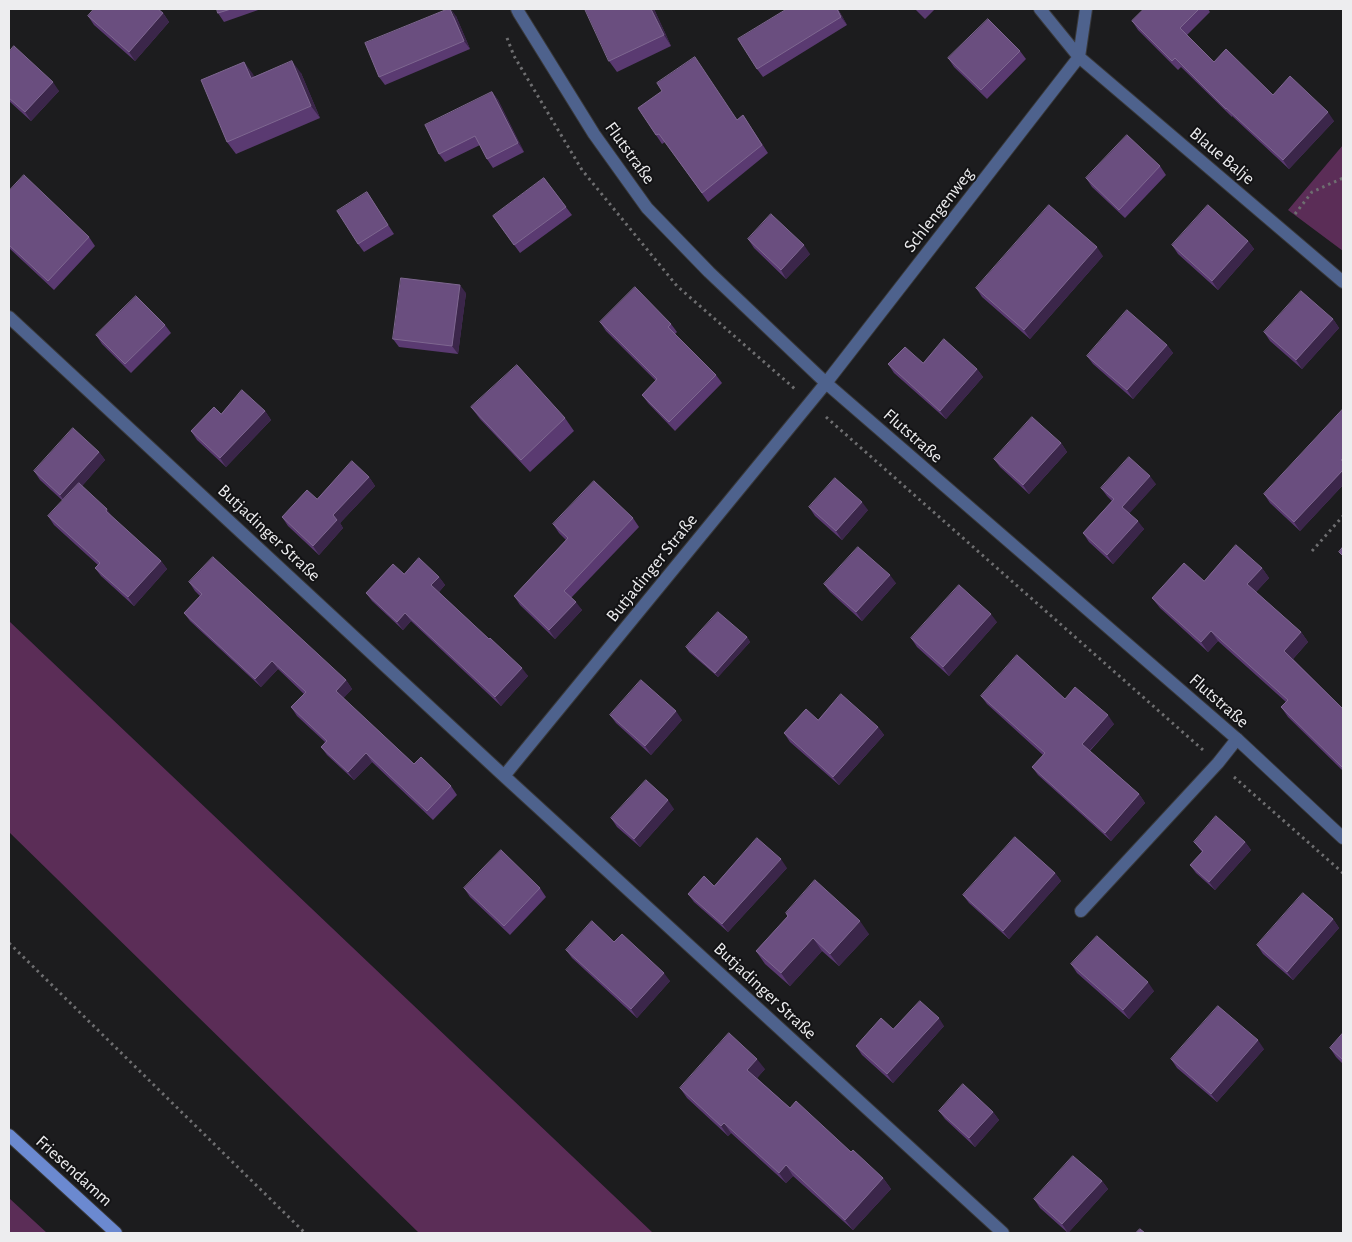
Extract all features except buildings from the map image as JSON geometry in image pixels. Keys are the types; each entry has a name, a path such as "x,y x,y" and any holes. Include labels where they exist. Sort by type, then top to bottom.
{"main road":[{"name":"Friesendamm","path":"9,1135 116,1233"}],"street":[{"name":"Flutstraße","path":"517,9 594,134 647,208 709,272 826,383 1237,740 1343,838"},
{"path":"1040,9 1079,57"},
{"name":"Schlengenweg","path":"826,383 1079,57 1086,9"},
{"name":"Blaue Balje","path":"1079,57 1343,282"},
{"name":"Butjadinger Straße","path":"9,317 504,776 1003,1233"},
{"name":"Butjadinger Straße","path":"504,776 826,383"},
{"path":"1081,911 1237,740"}],"path":[{"path":"1283,231 1312,192 1343,178"},
{"path":"1312,551 1343,516"},
{"path":"9,942 305,1233"}],"shaded area":[{"path":"1343,145 1343,251 1288,210"},
{"path":"9,621 653,1233 419,1233 9,832"},
{"path":"9,1198 47,1233 9,1233"}]}
